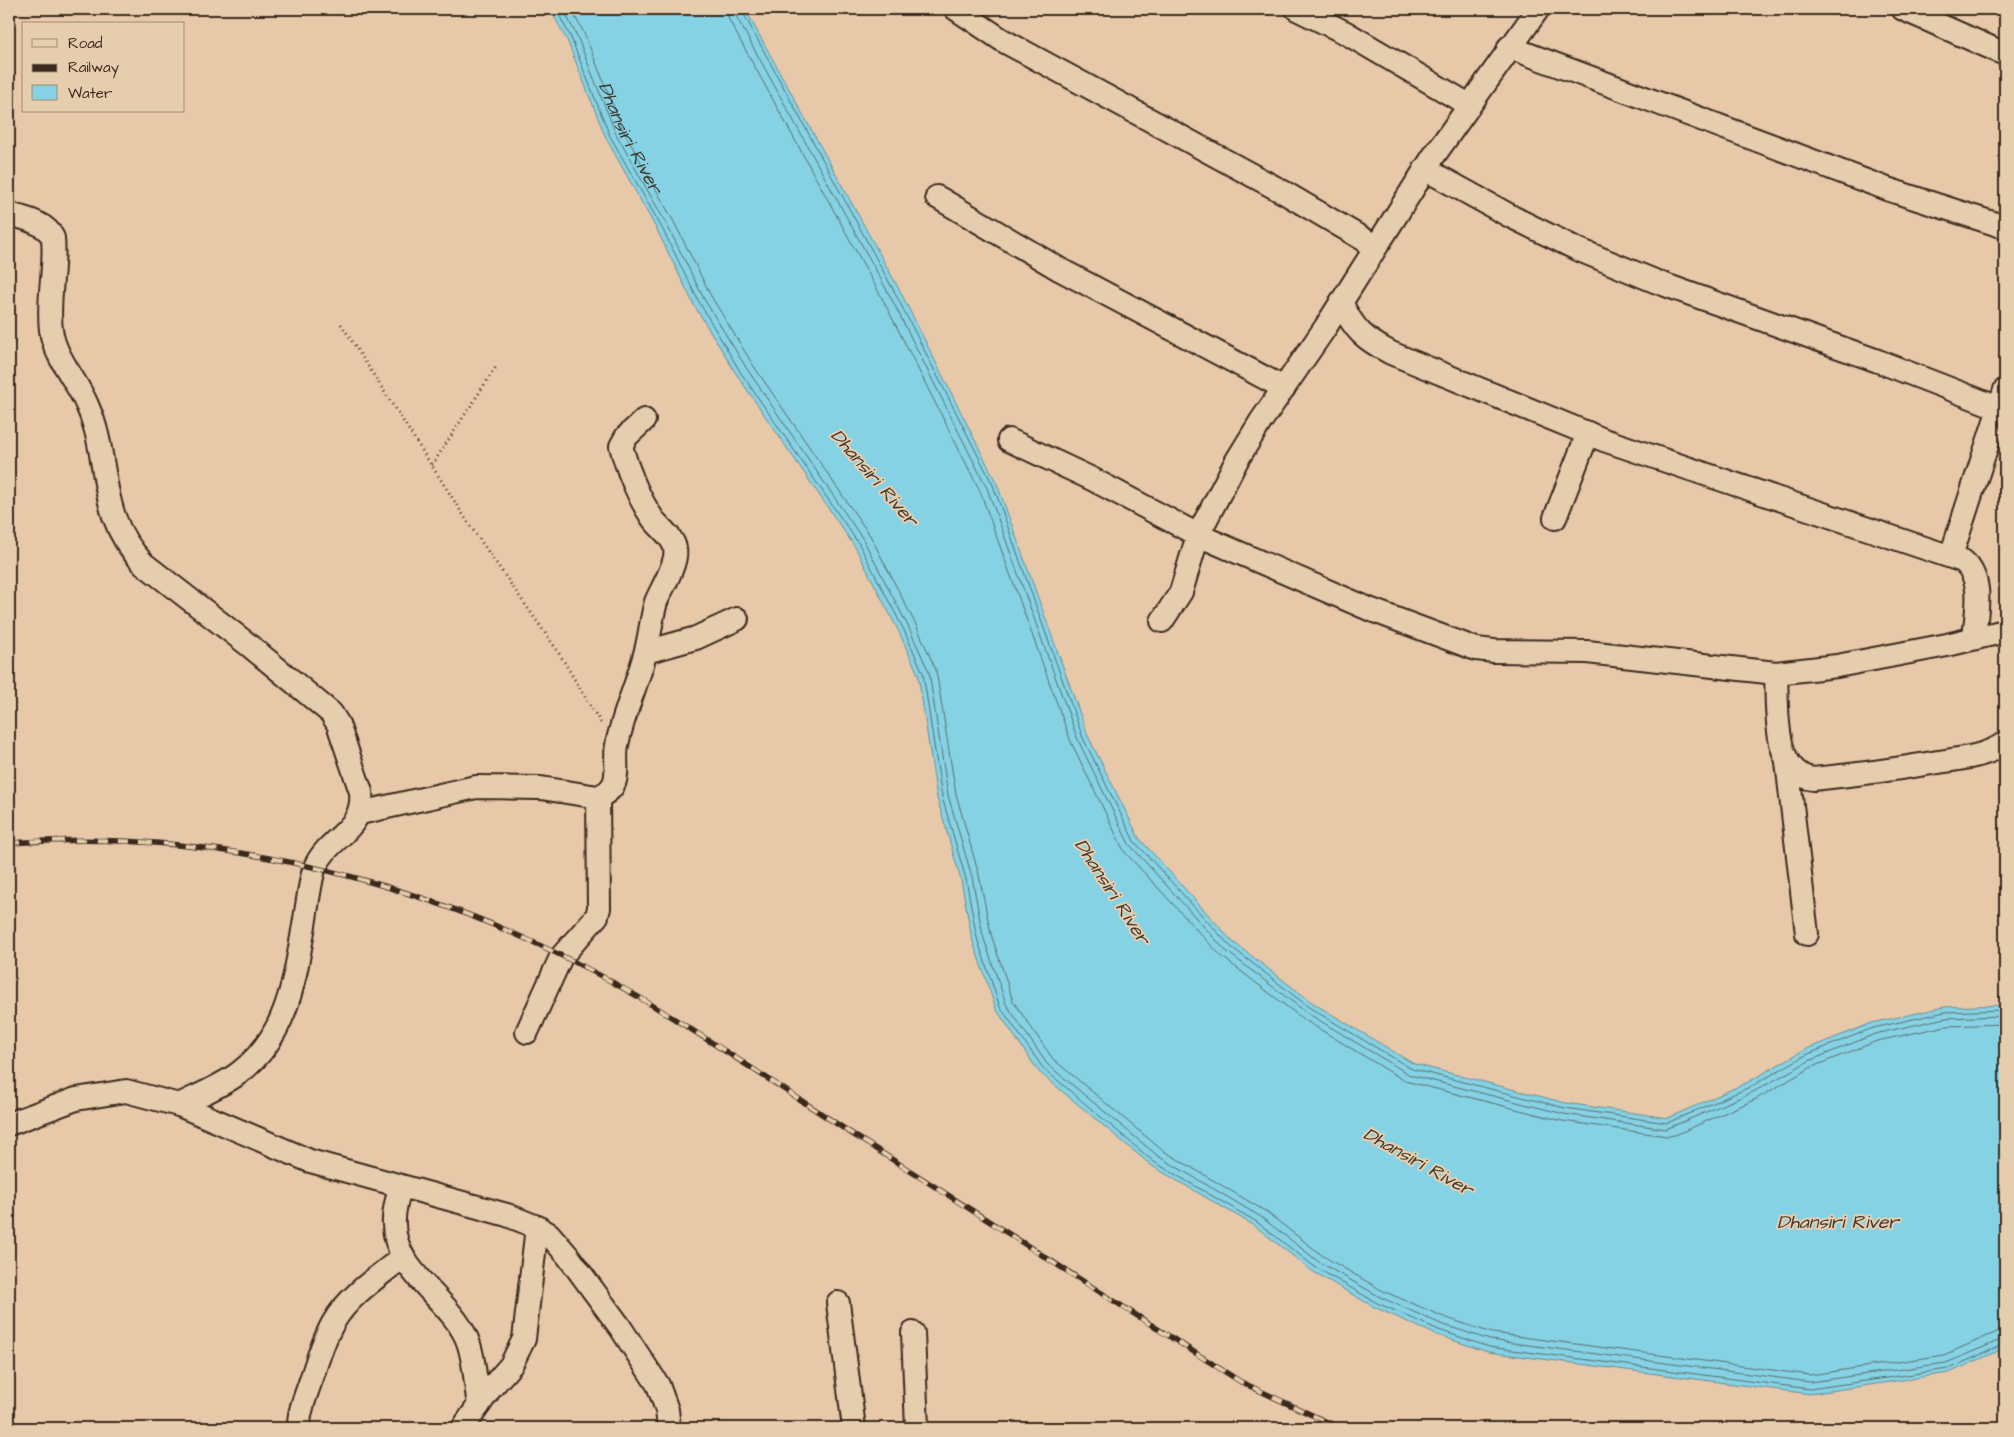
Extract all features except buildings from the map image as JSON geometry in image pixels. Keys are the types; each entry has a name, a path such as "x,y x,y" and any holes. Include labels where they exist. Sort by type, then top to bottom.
{"street":[{"path":"956,9 1002,40 1285,193 1375,246"},
{"path":"1296,9 1346,33 1469,105"},
{"path":"1162,621 1181,592 1198,535 1237,460 1341,302 1425,169 1509,47 1538,9"},
{"path":"1904,9 2005,54"},
{"path":"1509,47 1890,190 2005,227"},
{"path":"1425,169 1512,217 1576,249 1656,282 1878,361 2002,399 1951,556"},
{"path":"937,197 1059,269 1284,388"},
{"path":"9,214 43,226 50,232 53,238 51,331 54,343 93,420 104,482 113,513 123,536 133,552 144,564 331,712 338,724 361,792 362,804 360,813 353,824 330,845 314,868 292,993 281,1021 253,1062 238,1074 179,1105"},
{"path":"1341,302 1351,323 1373,344 1588,433 1861,528 1951,556 1967,565 1976,578 1974,638"},
{"path":"360,813 476,787 541,788 598,797 607,794 617,776 617,749 621,726 646,652 654,609 676,554 673,543 644,504 621,446 626,437 644,420"},
{"path":"1555,518 1588,433"},
{"path":"1009,440 1092,479 1198,535 1369,609 1476,649 1494,651 1587,652 1776,673 1837,666 2005,631"},
{"path":"646,652 696,638 737,619"},
{"path":"1776,673 1781,746 1786,762 1806,934"},
{"path":"1786,762 1796,773 1813,779 1879,772 1961,758 1990,752 2005,743"},
{"path":"527,1032 561,957 597,916 599,900 598,797"},
{"path":"9,1124 76,1099 97,1094 126,1091 179,1105 310,1161 507,1215 537,1227 549,1234 568,1256 620,1327 658,1385 667,1410 669,1428"},
{"path":"400,1186 394,1219 398,1248 403,1257 452,1314 467,1338 478,1405"},
{"path":"463,1428 478,1405 511,1365 524,1338 537,1227"},
{"path":"299,1428 298,1421 306,1394 333,1322 358,1293 403,1257"},
{"path":"838,1304 854,1428"},
{"path":"913,1333 917,1428"}],"path":[{"path":"342,324 472,527 557,650 617,749"},
{"path":"432,466 496,367"}],"water":[{"name":"Dhansiri River","path":"550,9 745,9 900,291 997,484 1088,736 1139,838 1232,941 1313,1003 1414,1064 1566,1103 1668,1118 1748,1082 1804,1050 1872,1023 1944,1007 2005,1005 2005,1348 1949,1373 1810,1394 1488,1352 1437,1335 1374,1307 1312,1271 1255,1226 1152,1166 1039,1072 996,1009 972,939 961,880 937,798 918,674 899,632 855,547 737,375 694,305 657,230 606,138 567,40"}],"railway":[{"path":"9,843 91,840 174,845 256,856 337,873 417,896 495,925 570,960 642,999 1241,1382 1340,1428"}]}
